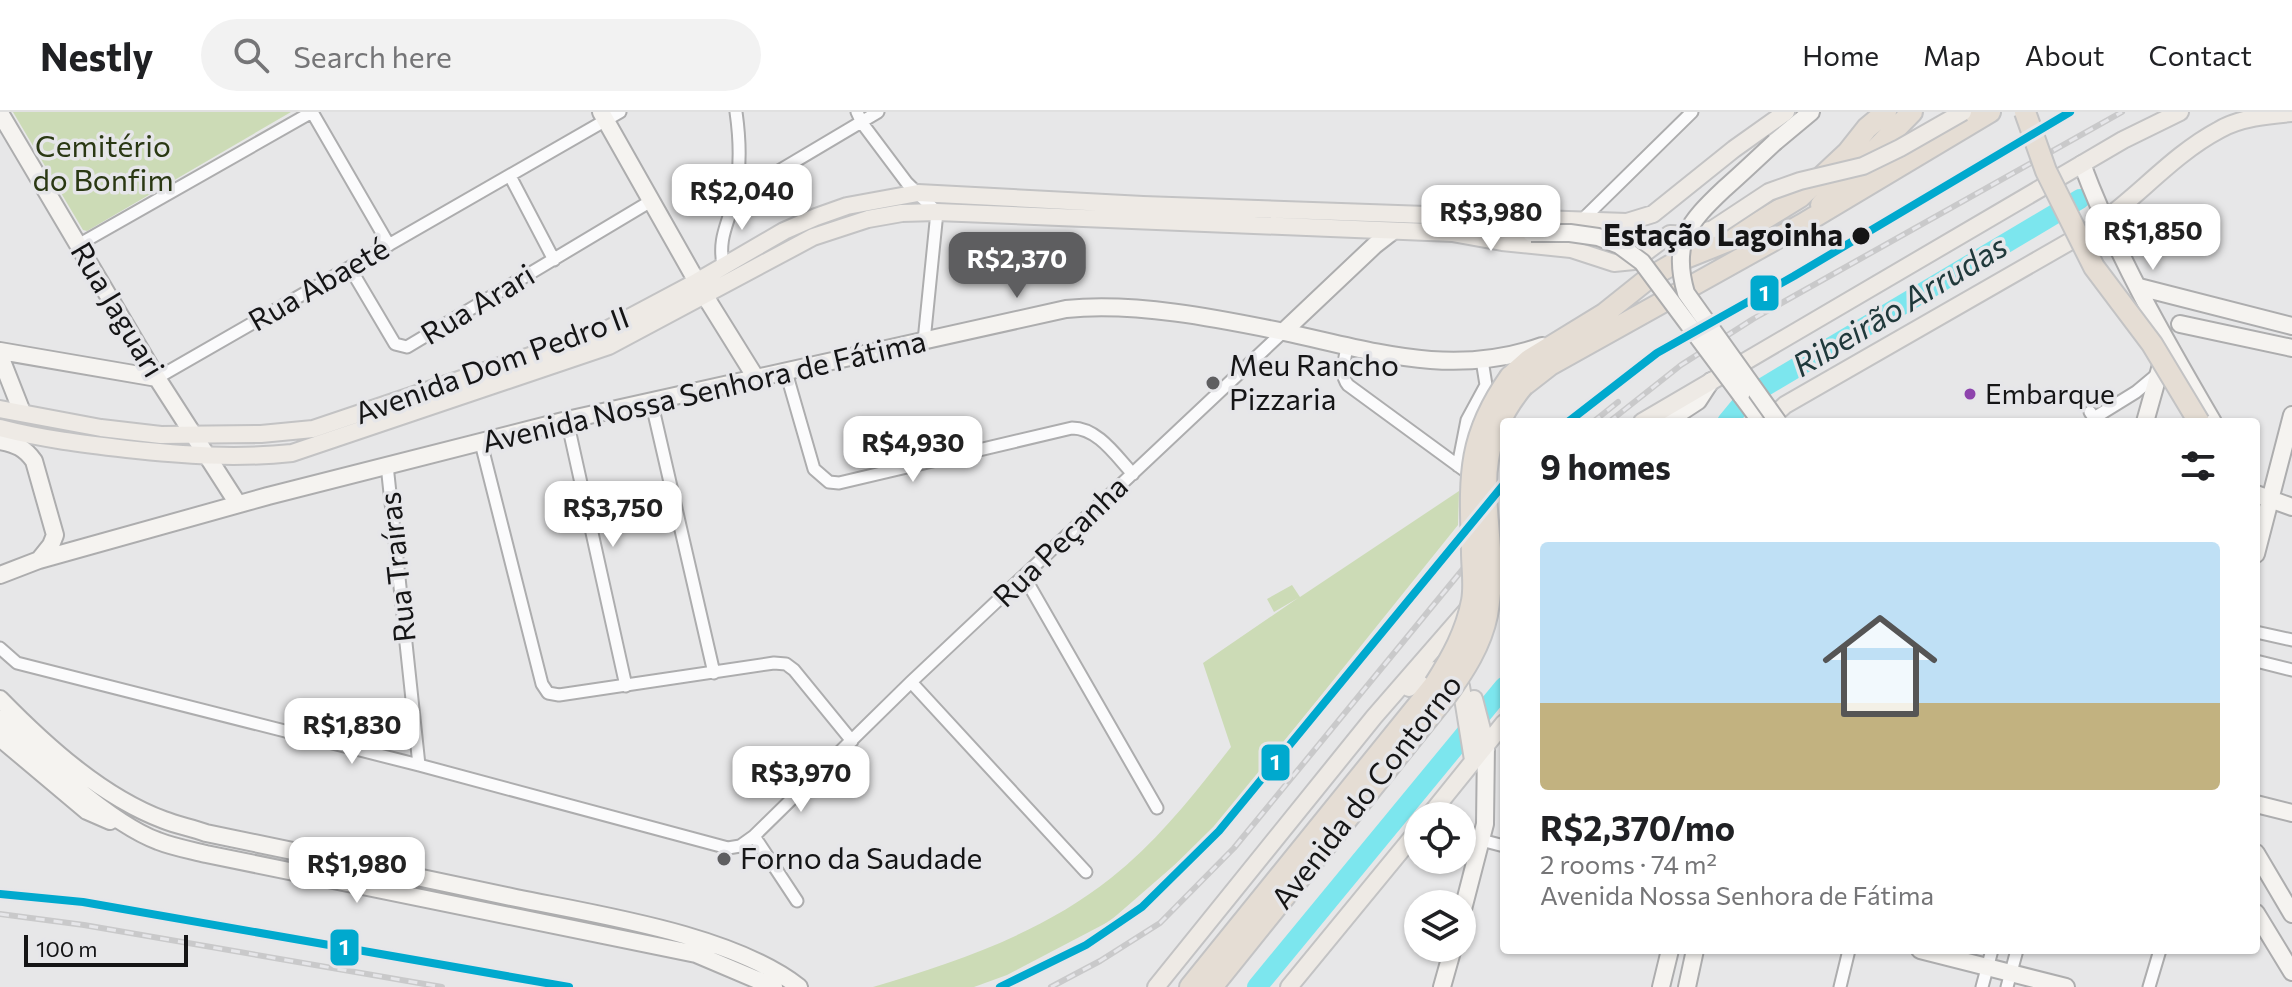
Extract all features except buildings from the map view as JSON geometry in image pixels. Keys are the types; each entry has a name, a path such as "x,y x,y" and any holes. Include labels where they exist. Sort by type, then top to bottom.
{"highway":[{"name":"Avenida do Contorno","path":"1502,418 1529,360 1604,314 1664,268 1728,241 1800,197 1848,152 1874,120 1886,112"},
{"name":"Avenida do Contorno","path":"1801,225 1912,112"},
{"name":"Avenida do Contorno","path":"1517,382 1801,225 1990,112"},
{"path":"2025,112 2046,171 2094,267 2152,344 2197,418"},
{"name":"Avenida do Contorno","path":"1215,985 1459,696 1488,611 1490,568 1486,464 1500,422"},
{"name":"Avenida do Contorno","path":"1190,987 1459,696"}],"main road":[{"name":"Avenida Dom Pedro II","path":"0,428 43,439 209,457 292,453 609,346 702,288 723,265 784,231 847,206 918,193 1173,206 1640,220 1653,214 1786,112"},
{"path":"1452,233 1571,249 1614,263 1634,261 1670,234 1693,235 1713,229 1769,192 1863,166 1963,112"},
{"path":"1649,418 2123,140 2180,112"},
{"path":"1771,418 1785,405 2104,222 2156,174 2221,128 2292,113"},
{"name":"Avenida Dom Pedro II","path":"0,409 101,428 195,436 295,432 336,422 604,331 813,237 868,219 902,213 1452,233"},
{"name":"Avenida do Contorno","path":"1156,987 1374,717 1500,572"},
{"path":"1461,619 1459,696 1476,751"},
{"path":"1374,717 1435,670 1461,686 1459,696"},
{"path":"1459,696 1495,723"},
{"path":"1439,802 1495,723"},
{"path":"1476,751 1495,723"},
{"name":"Avenida do Contorno","path":"1289,987 1404,847"}],"street":[{"path":"78,245 312,112 389,245"},
{"path":"723,265 720,246 735,197 739,146 736,112"},
{"path":"735,197 859,117 878,112"},
{"path":"1583,219 1692,112"},
{"path":"1775,418 1686,293 1681,275 1681,253 1685,236 1696,215 1811,112"},
{"name":"Rua Jaguari","path":"0,113 157,378 238,504"},
{"path":"609,115 651,201 756,378"},
{"name":"Rua Abaeté","path":"157,378 510,176 609,115"},
{"path":"859,117 918,193 937,212 924,341"},
{"path":"2082,164 2104,222 2166,341 2211,418"},
{"name":"Rua Arari","path":"510,176 554,260"},
{"name":"Rua Arari","path":"350,268 395,344 404,347 651,201"},
{"name":"Rua Peçanha","path":"419,765 728,848 740,846 1393,231"},
{"name":"Avenida Dom Pedro II","path":"1452,233 1570,233 1598,237 1619,245 1642,262 1758,418"},
{"path":"2139,287 2292,326"},
{"path":"2167,295 2173,316 2180,324 2292,348"},
{"name":"Avenida Nossa Senhora de Fátima","path":"0,575 39,560 238,504 567,420 1066,309 1125,308 1198,318 1283,332 1379,354 1437,361 1510,357 1558,340"},
{"path":"2146,418 2162,370 2166,341 2180,324"},
{"path":"1722,344 1741,395"},
{"path":"1347,347 1342,372 1348,385 1461,468 1467,420 1486,385 1482,360"},
{"path":"22,412 0,353 157,378"},
{"path":"2090,412 2094,418 2136,392 2162,370"},
{"path":"786,372 814,469 829,482 839,483 1072,428 1093,432 1133,474"},
{"path":"1672,418 1698,401 1711,381"},
{"path":"651,400 714,673"},
{"path":"2260,526 2264,498 2292,415"},
{"path":"567,420 626,686"},
{"path":"481,443 545,690 559,695 774,663 786,664 852,741"},
{"path":"5,444 27,451 34,461 55,535 39,560"},
{"name":"Rua Traíras","path":"387,465 419,765"},
{"path":"2264,498 2292,507"},
{"path":"1025,578 1157,808"},
{"path":"2260,633 2292,640"},
{"path":"0,648 17,663 419,765"},
{"path":"2260,662 2292,670"},
{"path":"911,682 1086,872"},
{"path":"0,699 88,777 162,820 206,833 614,918 715,945 773,970 799,987"},
{"path":"0,719 79,789 113,815 156,841"},
{"path":"0,738 87,811 156,841 696,954 774,987"},
{"path":"1468,890 1485,824 1476,751"},
{"path":"2260,809 2292,813"},
{"path":"754,836 797,901"},
{"path":"1476,838 1500,845"},
{"path":"2260,860 2292,914"},
{"path":"2260,920 2292,972"},
{"path":"1661,987 1669,954"},
{"path":"1687,987 1694,954"},
{"path":"1840,987 1848,954"},
{"path":"1936,954 1987,967 2009,980 2066,987"},
{"path":"1982,987 1991,954"},
{"path":"2009,980 2016,954"},
{"path":"2149,987 2159,954"},
{"path":"1442,987 1449,962"}],"green space":[{"name":"Cemitério do Bonfim","path":"13,112 291,112 87,231 83,230"},
{"path":"1459,491 1458,525 1209,835 1110,921 1007,975 974,987 873,987 967,956 1028,930 1057,915 1128,864 1175,816 1231,747 1203,663 1298,598 1274,612 1267,599 1292,585 1300,597"}],"waterway":[{"name":"Ribeirão Arrudas","path":"1730,418 1764,387 2080,199"},
{"name":"Ribeirão Arrudas","path":"1257,987 1500,692"}],"railway":[{"path":"1614,418 1681,365 1753,319 2122,112"},
{"path":"1598,418 1618,402"},
{"path":"1051,987 1160,923 1234,848 1500,524"},
{"path":"1466,584 1500,544"},
{"path":"0,914 84,925 442,987"}],"transit line":[{"name":"1","path":"1573,418 1657,353 1794,276 2070,112"},
{"name":"1","path":"1000,987 1086,945 1142,907 1219,831 1500,489"},
{"name":"1","path":"0,894 83,902 569,987"}],"place":[{"name":"Estação Lagoinha","path":"1861,236"},
{"name":"Meu Rancho Pizzaria","path":"1213,383"},
{"name":"Embarque","path":"1970,394"},
{"name":"Forno da Saudade","path":"724,859"}]}
